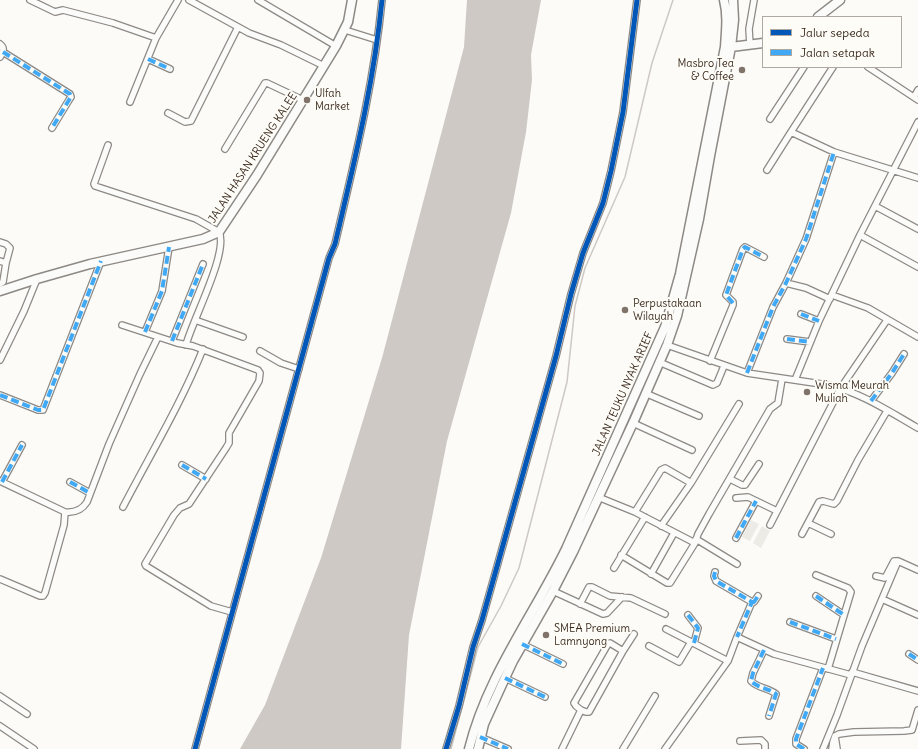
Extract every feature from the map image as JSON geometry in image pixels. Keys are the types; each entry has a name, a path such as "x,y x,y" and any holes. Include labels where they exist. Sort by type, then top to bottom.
{"main road":[{"name":"JALAN HASAN KRUENG KALEE","path":"0,291 101,261 203,239 219,232 257,175 347,30 352,0"},
{"name":"JALAN TEUKU NYAK ARIEF","path":"469,749 479,716 500,669 598,497 633,423 667,345 677,316 687,274 725,47 726,26 724,0"},
{"name":"JALAN TEUKU NYAK ARIEF","path":"478,749 480,736 505,678 522,644 553,591 569,550 665,327 680,274 732,48 734,20 733,0"},
{"path":"819,16 840,0"},
{"path":"732,48 762,43"}],"street":[{"path":"30,0 55,12 63,10 113,23 156,38"},
{"path":"130,102 156,38 178,0"},
{"path":"189,0 254,36 281,45 324,66"},
{"path":"258,0 336,46"},
{"path":"195,749 329,258 335,244 367,105 382,0"},
{"path":"446,749 459,706 473,647 484,613 556,356 571,294 583,253 606,192 623,112 637,0"},
{"path":"750,45 749,29 754,0"},
{"path":"168,113 185,122 191,121 238,27"},
{"path":"347,30 367,38 377,40"},
{"path":"0,44 3,48 2,55 70,94 69,100 52,128"},
{"path":"148,59 170,69"},
{"path":"770,119 803,68"},
{"path":"767,170 832,68"},
{"path":"870,68 916,99 918,90"},
{"path":"225,149 265,83 303,100"},
{"path":"795,380 819,321 860,235 918,122"},
{"path":"791,132 834,152 893,169 918,178"},
{"path":"108,145 94,184 95,186 196,219 219,232 221,242 219,258 186,345"},
{"path":"747,373 773,307 786,283 806,239 834,152"},
{"path":"875,206 918,229"},
{"path":"860,235 918,267"},
{"path":"0,242 6,244 10,248 3,262 3,282 0,284"},
{"path":"145,332 162,291 169,246"},
{"path":"710,361 733,306 732,302 726,295 743,249 745,248 764,257"},
{"path":"0,395 38,410 43,410 101,261"},
{"path":"172,342 203,264"},
{"path":"0,360 24,311 37,279"},
{"path":"786,283 868,308 918,337"},
{"path":"801,314 819,321"},
{"path":"195,320 243,337"},
{"path":"770,525 840,389 887,320"},
{"path":"122,325 172,342 203,349 258,370 260,373 261,377 229,433 229,443 226,448 189,504 180,508 175,513 145,564 216,608 232,612"},
{"path":"22,445 1,482 65,512 80,510 85,504 90,493 118,423 158,337"},
{"path":"788,339 810,342"},
{"path":"667,345 747,373 795,380 840,389 871,401 918,428"},
{"path":"123,507 196,366 203,349"},
{"path":"260,351 281,363 299,369"},
{"path":"871,401 904,354"},
{"path":"659,362 713,385 717,383 724,366"},
{"path":"621,556 667,583 670,583 696,541 709,514 770,409 778,403 782,379"},
{"path":"645,393 699,416"},
{"path":"661,526 691,483 739,404"},
{"path":"802,534 819,502 822,501 834,504 858,460 888,411"},
{"path":"633,423 692,450"},
{"path":"730,479 744,485 760,464"},
{"path":"182,465 206,479"},
{"path":"635,512 661,470 666,468 691,483"},
{"path":"70,482 90,493"},
{"path":"736,498 746,496 777,511"},
{"path":"598,497 635,512 674,533 696,541 737,564"},
{"path":"736,538 756,501"},
{"path":"0,579 43,596 64,525 65,512"},
{"path":"614,568 645,517"},
{"path":"808,523 831,534"},
{"path":"651,574 674,533"},
{"path":"898,560 918,570"},
{"path":"876,576 885,578 894,561 898,560"},
{"path":"823,749 898,560"},
{"path":"715,572 714,576 716,581 752,602"},
{"path":"804,749 796,744 796,739 836,639 851,592 850,590 816,575"},
{"path":"580,604 589,587 592,587 610,596 631,598 665,614"},
{"path":"553,591 605,614 622,597"},
{"path":"665,749 728,661 752,602 754,602 758,596"},
{"path":"816,596 844,615"},
{"path":"882,599 918,615"},
{"path":"649,646 679,662 692,643 698,628 688,615"},
{"path":"790,622 836,639"},
{"path":"666,629 728,661"},
{"path":"623,651 610,643 608,644 574,703 581,710 589,712 634,634"},
{"path":"737,637 764,650 825,668 852,673 918,691"},
{"path":"522,644 563,664"},
{"path":"764,650 751,680 754,684 776,694 769,716"},
{"path":"909,654 918,660"},
{"path":"505,678 545,697"},
{"path":"0,696 27,714"},
{"path":"623,749 655,696"},
{"path":"562,749 581,710"},
{"path":"832,749 835,736 839,734 854,732 910,731 914,727 918,710"},
{"path":"0,726 34,749"},
{"path":"480,736 508,749"},
{"path":"835,736 837,749"},
{"path":"740,741 761,740 765,744 765,749"}],"shaded area":[{"path":"467,0 541,0 531,55 532,80 526,132 511,213 447,441 409,635 401,749 240,749 265,705 321,558 382,358 464,47"},
{"path":"751,520 759,524 750,541 742,537"},
{"path":"762,526 770,531 761,548 753,543"}],"waterway":[{"path":"451,749 478,647 501,606 519,568 567,382 575,306 585,268 625,177 652,63 673,0"}],"marked path":[{"path":"3,52 70,94 71,97 52,128"},
{"path":"148,59 170,69"},
{"path":"747,373 773,307 786,283 806,239 834,152"},
{"path":"145,332 162,291 169,247"},
{"path":"733,303 726,295 743,249 745,247 764,257"},
{"path":"0,395 38,410 43,410 101,261"},
{"path":"172,341 203,264"},
{"path":"801,314 819,321"},
{"path":"787,339 810,342"},
{"path":"871,401 904,354"},
{"path":"2,482 22,445"},
{"path":"182,465 206,479"},
{"path":"70,482 90,493"},
{"path":"736,538 756,501"},
{"path":"715,572 714,576 716,581 752,602 737,637"},
{"path":"752,602 754,602 758,596"},
{"path":"816,596 844,615"},
{"path":"688,615 698,628 694,643"},
{"path":"790,622 836,639"},
{"path":"522,644 563,664"},
{"path":"764,650 753,673 751,681 756,685 776,694 769,716"},
{"path":"909,654 918,660"},
{"path":"804,749 796,744 796,739 823,668"},
{"path":"505,678 545,697"},
{"path":"480,737 508,749"}],"cycle path":[{"path":"195,749 329,258 335,244 369,92 382,0"},
{"path":"446,749 459,706 473,647 482,620 556,356 571,294 583,253 603,203 623,112 637,0"}],"place":[{"name":"Masbro Tea & Coffee","path":"742,70"},
{"name":"Ulfah Market","path":"307,100"},
{"name":"Perpustakaan Wilayah","path":"625,310"},
{"name":"Wisma Meurah Muliah","path":"807,392"},
{"name":"SMEA Premium Lamnyong","path":"546,635"}]}
